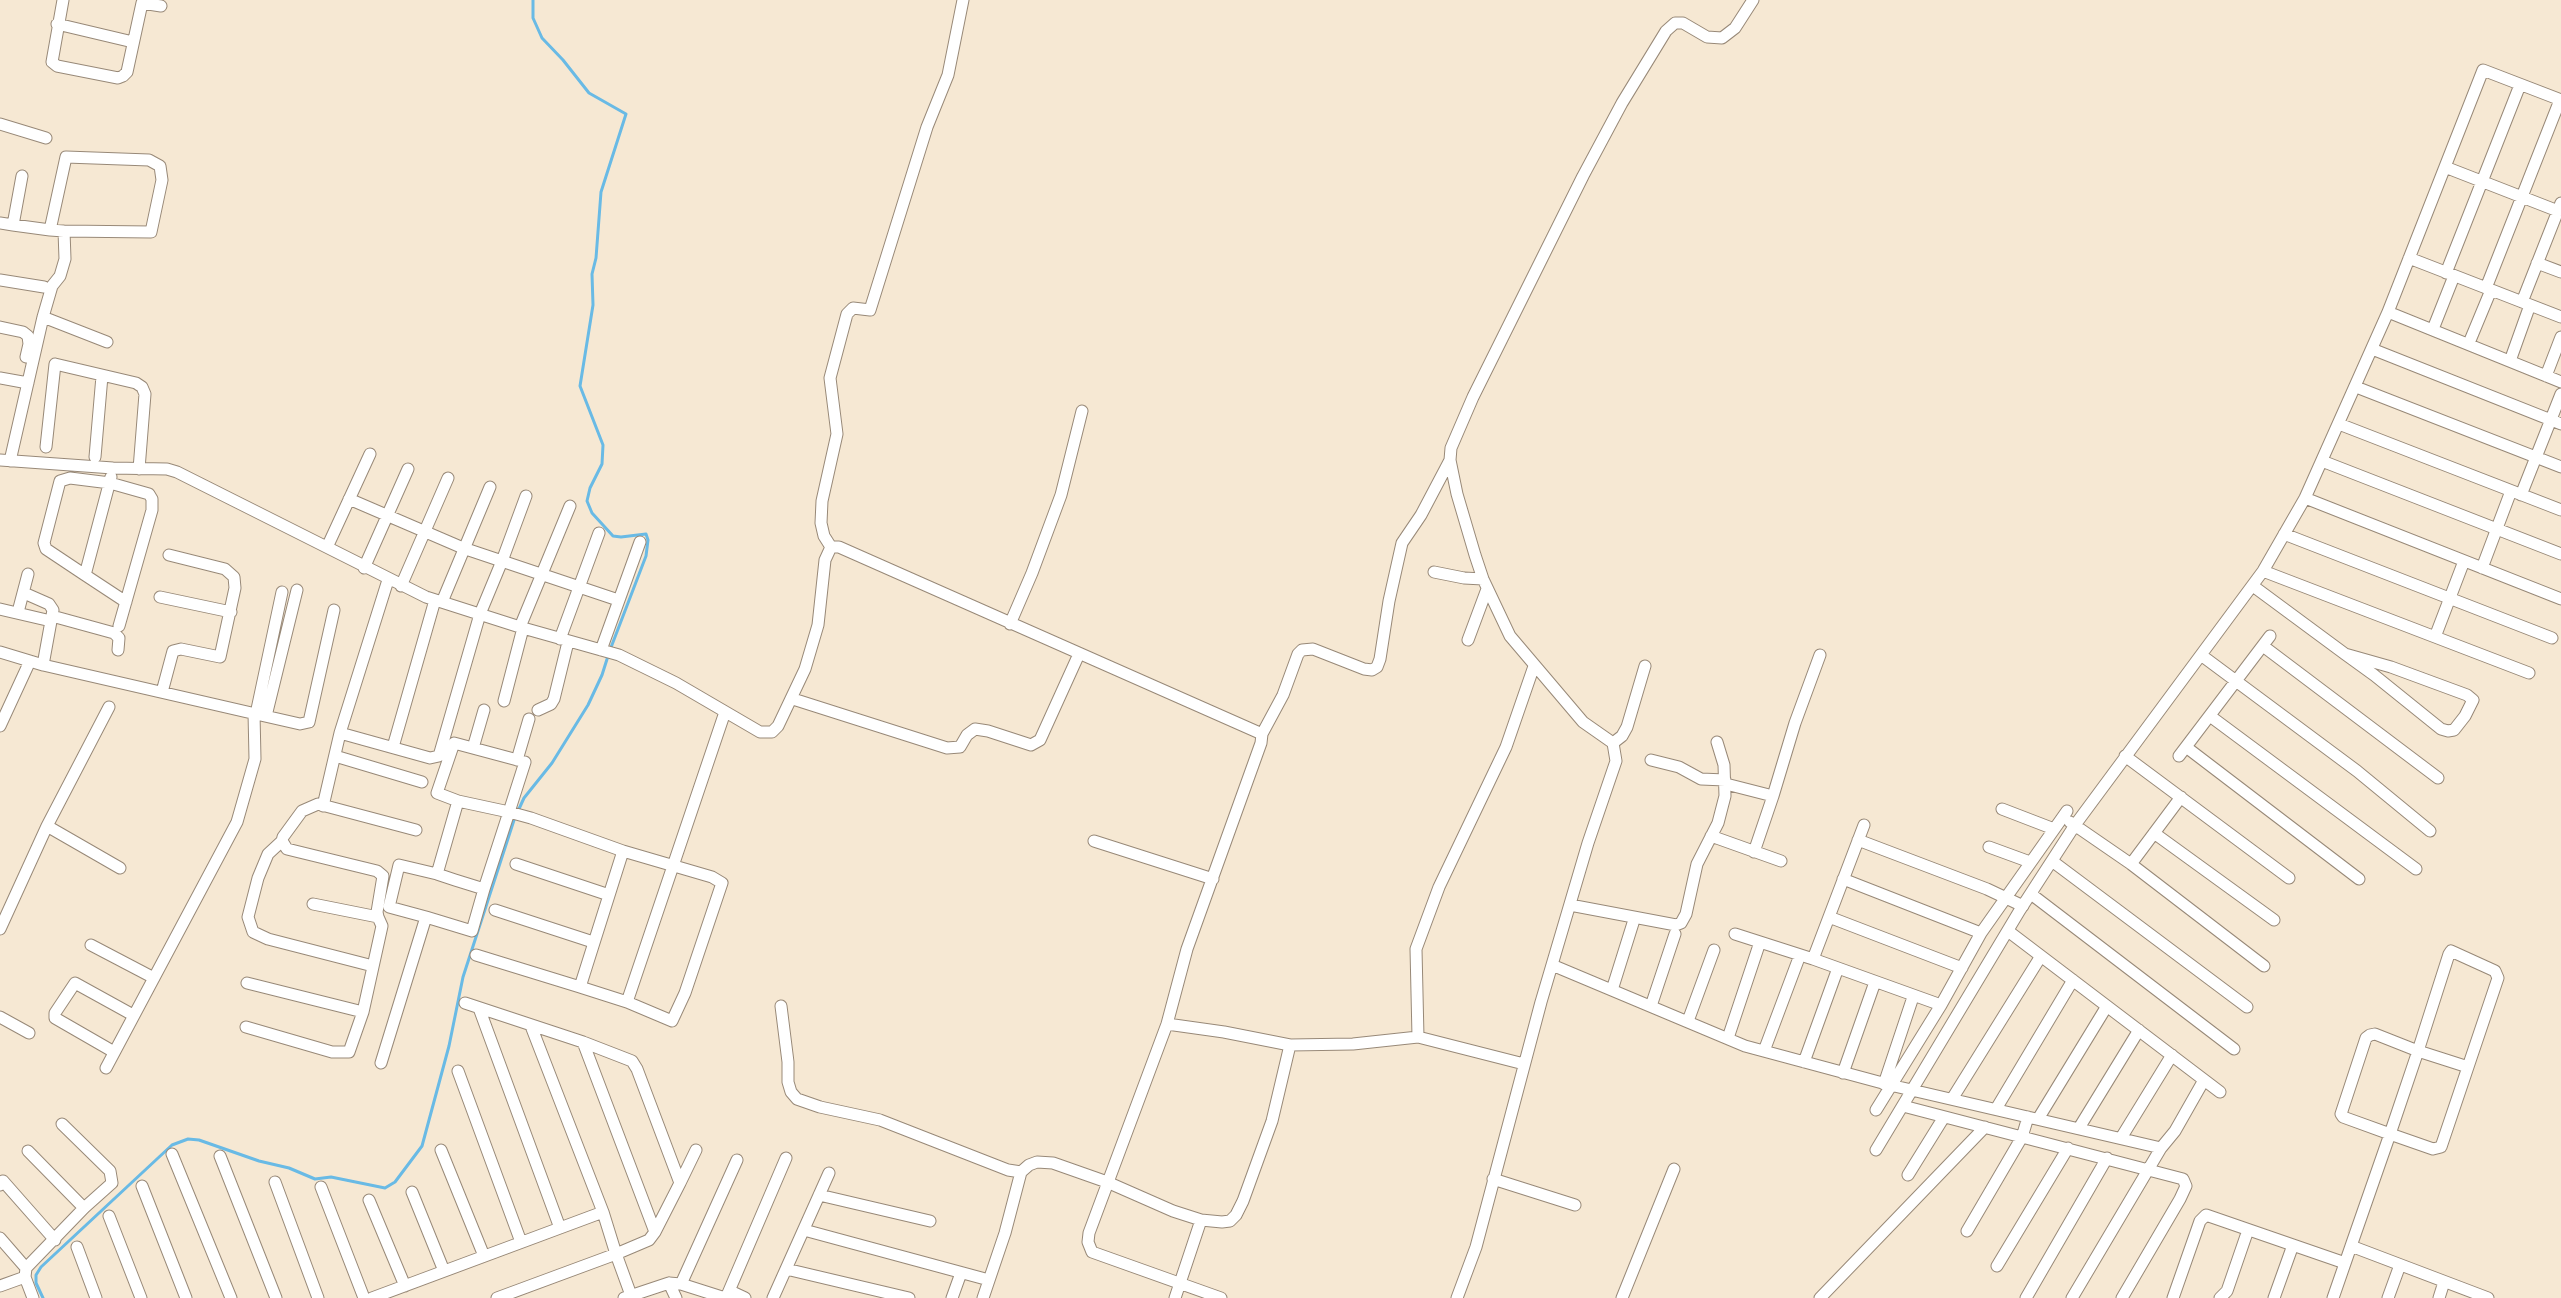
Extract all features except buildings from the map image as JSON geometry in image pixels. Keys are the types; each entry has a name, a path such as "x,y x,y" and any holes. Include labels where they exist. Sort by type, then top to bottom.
{"street":[{"path":"63,0 51,55 52,62 57,66 118,78 127,72 133,42 137,1 161,6"},
{"path":"963,0 948,75 927,127 870,310 853,308 847,314 830,378 837,434 822,501 821,523 824,536 831,546 839,547 1262,734"},
{"path":"1457,1298 1476,1246 1524,1064 1588,842 1616,761 1614,743 1583,722 1510,636 1485,584 1457,494 1450,460 1451,448 1473,397 1583,176 1622,103 1666,30 1676,23 1683,23 1707,37 1722,38 1735,28 1752,0"},
{"path":"57,24 133,42"},
{"path":"1876,1150 2030,894 2075,825 2253,586 2305,498 2388,312 2483,70 2561,100 2522,197 2470,344"},
{"path":"2433,329 2482,182 2520,85"},
{"path":"0,124 46,138"},
{"path":"0,222 13,225 50,230 64,231 152,232 162,180 160,166 149,160 66,157 50,230"},
{"path":"2445,167 2522,197 2559,207 2557,226 2537,263 2510,361"},
{"path":"13,225 22,176"},
{"path":"24,382 34,360 52,286 60,276 64,259 64,231"},
{"path":"2409,258 2561,318"},
{"path":"2537,263 2561,272"},
{"path":"0,280 44,288"},
{"path":"2388,312 2561,382"},
{"path":"43,317 107,342"},
{"path":"0,328 22,332 28,336 29,344 24,382 5,461 113,468 167,469 177,472 401,586 438,601 521,628 606,651 676,683 760,732 772,732 778,726 793,699 811,652 819,616 825,560 831,546"},
{"path":"2546,376 2561,337"},
{"path":"2372,349 2556,422"},
{"path":"34,360 136,383 142,387 146,394 139,469"},
{"path":"46,447 55,364"},
{"path":"94,457 102,376"},
{"path":"0,378 24,382"},
{"path":"2356,387 2561,467"},
{"path":"2482,568 2497,529 2556,422 2561,394"},
{"path":"1010,624 1032,573 1061,494 1082,411"},
{"path":"2339,424 2561,510"},
{"path":"329,542 370,454"},
{"path":"1220,1298 1092,1252 1089,1248 1089,1233 1166,1024 1187,949 1261,743 1262,734 1283,695 1298,654 1302,650 1313,649 1364,669 1372,670 1377,667 1402,544 1421,516 1450,460"},
{"path":"2322,461 2561,554"},
{"path":"85,574 113,468"},
{"path":"364,568 408,469"},
{"path":"119,626 126,602 152,510 152,499 149,494 110,482 70,478 60,481 46,534 46,549 126,602"},
{"path":"401,586 448,478"},
{"path":"393,747 438,601 490,487"},
{"path":"340,732 430,758 439,756 480,614 502,562 526,496"},
{"path":"2305,498 2561,599"},
{"path":"349,499 463,548 618,600"},
{"path":"504,701 521,628 570,506"},
{"path":"538,710 551,704 554,699 564,640 579,587 599,533"},
{"path":"2284,534 2552,638"},
{"path":"606,651 618,600 640,542"},
{"path":"162,692 171,654 176,649 220,657 231,612 234,577 225,569 169,555"},
{"path":"2435,637 2464,561"},
{"path":"2263,571 2529,673"},
{"path":"1434,572 1485,584"},
{"path":"18,612 28,574"},
{"path":"323,806 340,732 388,580"},
{"path":"1468,640 1485,584"},
{"path":"2253,586 2345,654 2441,729 2454,730 2465,716 2473,700 2467,695 2391,667 2345,654"},
{"path":"260,714 297,590"},
{"path":"106,1068 237,822 254,759 260,714 282,592"},
{"path":"24,593 49,604 53,610 42,664"},
{"path":"160,597 231,612"},
{"path":"0,609 114,633 119,638 118,650"},
{"path":"0,652 42,664 300,724 308,722 334,610"},
{"path":"2179,756 2270,636"},
{"path":"2263,646 2438,778"},
{"path":"793,699 947,748 960,747 970,731 975,730 988,731 1031,745 1040,740 1078,654"},
{"path":"1754,852 1820,655"},
{"path":"2201,655 2357,771 2430,831"},
{"path":"0,726 30,661"},
{"path":"1418,1037 1416,949 1439,887 1506,747 1534,666"},
{"path":"1614,743 1622,736 1627,727 1645,666"},
{"path":"0,928 47,826 109,707"},
{"path":"473,748 484,710"},
{"path":"627,1002 674,868 725,712"},
{"path":"2210,716 2416,869"},
{"path":"516,760 530,720"},
{"path":"1570,905 1676,925 1681,923 1686,914 1698,864 1721,811 1726,782 1724,765 1717,742"},
{"path":"476,955 627,1002 672,1020 685,993 722,884 712,877 674,868 514,813 458,801 437,793 454,743 525,762 514,813 484,889 472,930 389,907 398,865 436,874 484,889"},
{"path":"2186,747 2359,879"},
{"path":"335,756 422,782"},
{"path":"2125,756 2289,878"},
{"path":"1651,760 1679,767 1701,779 1726,782 1773,796"},
{"path":"2131,864 2181,797"},
{"path":"436,874 458,801"},
{"path":"373,966 268,939 253,932 248,917 258,878 268,854 282,841 307,807 313,804 416,830"},
{"path":"2002,809 2054,829"},
{"path":"1887,1084 1941,1005 1981,933 2064,814 2075,825 2131,864 2264,966"},
{"path":"1813,959 1864,824"},
{"path":"47,826 120,868"},
{"path":"2154,833 2274,920"},
{"path":"1711,836 1781,861"},
{"path":"1858,840 2023,906"},
{"path":"246,1026 342,1054 349,1052 364,1012 382,931 376,912 383,876 377,871 287,849 282,841"},
{"path":"1094,841 1213,879"},
{"path":"1989,847 2030,862"},
{"path":"580,987 623,851"},
{"path":"2052,861 2247,1007"},
{"path":"516,864 609,895"},
{"path":"1843,880 1981,933"},
{"path":"2030,894 2234,1049"},
{"path":"314,904 378,917"},
{"path":"496,910 593,942"},
{"path":"381,1062 426,917"},
{"path":"1829,917 1962,968"},
{"path":"1612,990 1634,923"},
{"path":"2008,931 2220,1092"},
{"path":"1651,1006 1675,934"},
{"path":"1735,934 1800,954 1913,997 1941,1005"},
{"path":"1728,1038 1760,942"},
{"path":"91,945 154,978"},
{"path":"1688,1021 1714,950"},
{"path":"2333,1298 2390,1134 2418,1051 2448,954 2455,951 2495,971 2498,978 2468,1067 2441,1147 2433,1149 2390,1134 2343,1118 2341,1114 2366,1038 2375,1034 2418,1051 2468,1067"},
{"path":"1764,1051 1800,954"},
{"path":"1952,1099 2041,956"},
{"path":"1552,965 1764,1051 1887,1084 2161,1148"},
{"path":"1804,1062 1838,968"},
{"path":"1996,1109 2073,980"},
{"path":"1843,1072 1875,982"},
{"path":"247,983 364,1012"},
{"path":"114,1052 56,1018 55,1014 72,985 76,984 133,1015"},
{"path":"1876,1110 1887,1084 1913,997"},
{"path":"465,1003 583,1042 632,1061 638,1069 680,1183"},
{"path":"781,1006 787,1052 788,1082 791,1092 797,1099 820,1107 880,1120 988,1163 1021,1172"},
{"path":"1967,1231 2033,1118 2107,1006"},
{"path":"479,1008 560,1228"},
{"path":"0,1017 29,1032"},
{"path":"1166,1024 1224,1032 1290,1045 1353,1044 1418,1037 1524,1064"},
{"path":"531,1026 603,1212 629,1297 669,1283 682,1284 727,1296 745,1298"},
{"path":"2079,1128 2139,1030"},
{"path":"583,1042 655,1232"},
{"path":"983,1298 1021,1172 1029,1165 1037,1162 1053,1162 1107,1182 1148,1201 1201,1220 1230,1221 1236,1215 1272,1121 1290,1045"},
{"path":"2121,1138 2172,1055"},
{"path":"458,1071 521,1242"},
{"path":"2072,1298 2148,1169 2174,1131 2204,1080"},
{"path":"1903,1106 2183,1179 2186,1186 2180,1199 2122,1298"},
{"path":"1908,1175 1944,1117"},
{"path":"0,1286 25,1272 84,1208 112,1183 113,1178 110,1171 62,1124"},
{"path":"1820,1298 1985,1127"},
{"path":"1997,1266 2068,1148"},
{"path":"441,1150 484,1256"},
{"path":"497,1298 649,1240 655,1232 696,1150"},
{"path":"28,1151 84,1208"},
{"path":"172,1154 231,1298"},
{"path":"220,1156 276,1298"},
{"path":"727,1296 786,1158"},
{"path":"2026,1298 2107,1158"},
{"path":"682,1284 737,1160"},
{"path":"1622,1298 1674,1169"},
{"path":"772,1298 829,1173"},
{"path":"1493,1179 1574,1205"},
{"path":"0,1185 3,1181 55,1240"},
{"path":"275,1182 318,1298"},
{"path":"142,1186 186,1298"},
{"path":"321,1187 364,1298"},
{"path":"412,1192 444,1271"},
{"path":"819,1195 930,1221"},
{"path":"369,1200 405,1286"},
{"path":"372,1298 603,1212"},
{"path":"109,1216 141,1298"},
{"path":"2173,1298 2203,1217 2210,1216 2345,1264"},
{"path":"1175,1298 1201,1220"},
{"path":"804,1230 989,1280"},
{"path":"2220,1298 2227,1291 2248,1230"},
{"path":"0,1238 25,1272 33,1298"},
{"path":"2274,1298 2293,1246"},
{"path":"2351,1246 2488,1298"},
{"path":"77,1248 96,1298"},
{"path":"2388,1298 2400,1265"},
{"path":"786,1268 909,1298"},
{"path":"952,1298 961,1273"},
{"path":"2439,1298 2444,1282"},
{"path":"669,1283 676,1298"}],"waterway":[{"path":"533,0 533,18 542,38 563,60 589,93 626,114 601,192 596,258 592,274 593,305 580,386 603,445 602,464 590,488 587,501 592,513 613,536 646,534 648,540 646,556 610,650"},
{"path":"518,811 524,798 552,763 588,705 602,675 608,656"},
{"path":"43,1298 36,1283 36,1275 41,1267 172,1145 188,1139 199,1140 259,1161 289,1168 315,1179 331,1177 385,1188 395,1182 422,1146 449,1046 463,977 515,817"}]}
